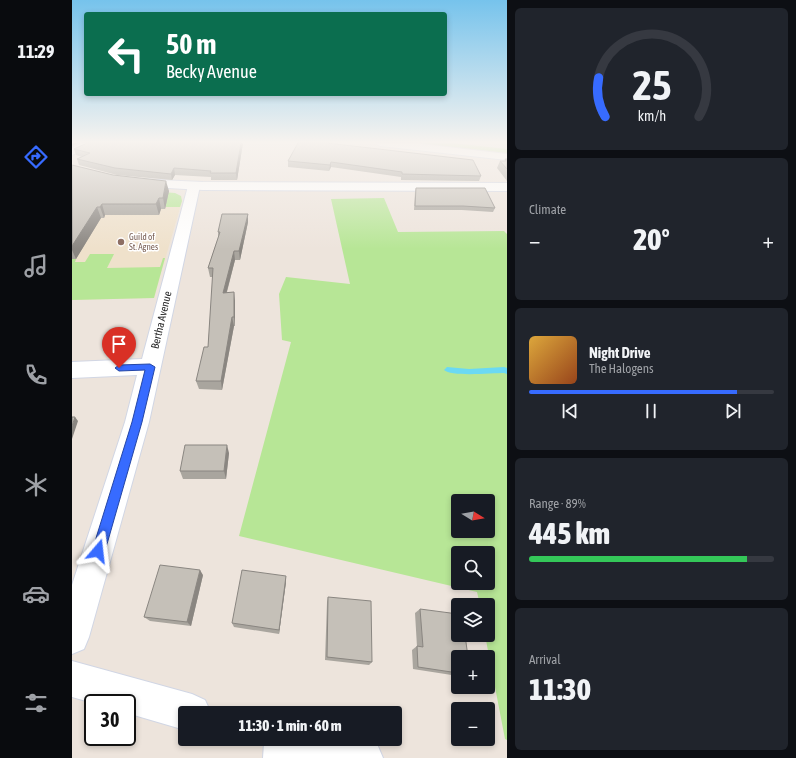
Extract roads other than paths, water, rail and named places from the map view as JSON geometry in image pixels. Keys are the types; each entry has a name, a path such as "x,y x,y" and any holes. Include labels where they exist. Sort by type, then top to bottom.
{"street":[{"path":"123,181 157,185 194,186 507,187"},
{"name":"Bertha Avenue","path":"72,638 135,429 194,186"},
{"path":"72,370 150,367"},
{"path":"72,678 178,709"},
{"path":"283,746 283,758"},
{"path":"312,746 363,758"}],"waterway":[{"path":"447,370 469,372 507,371"}],"place":[{"name":"Guild of St. Agnes","path":"121,242"}]}
